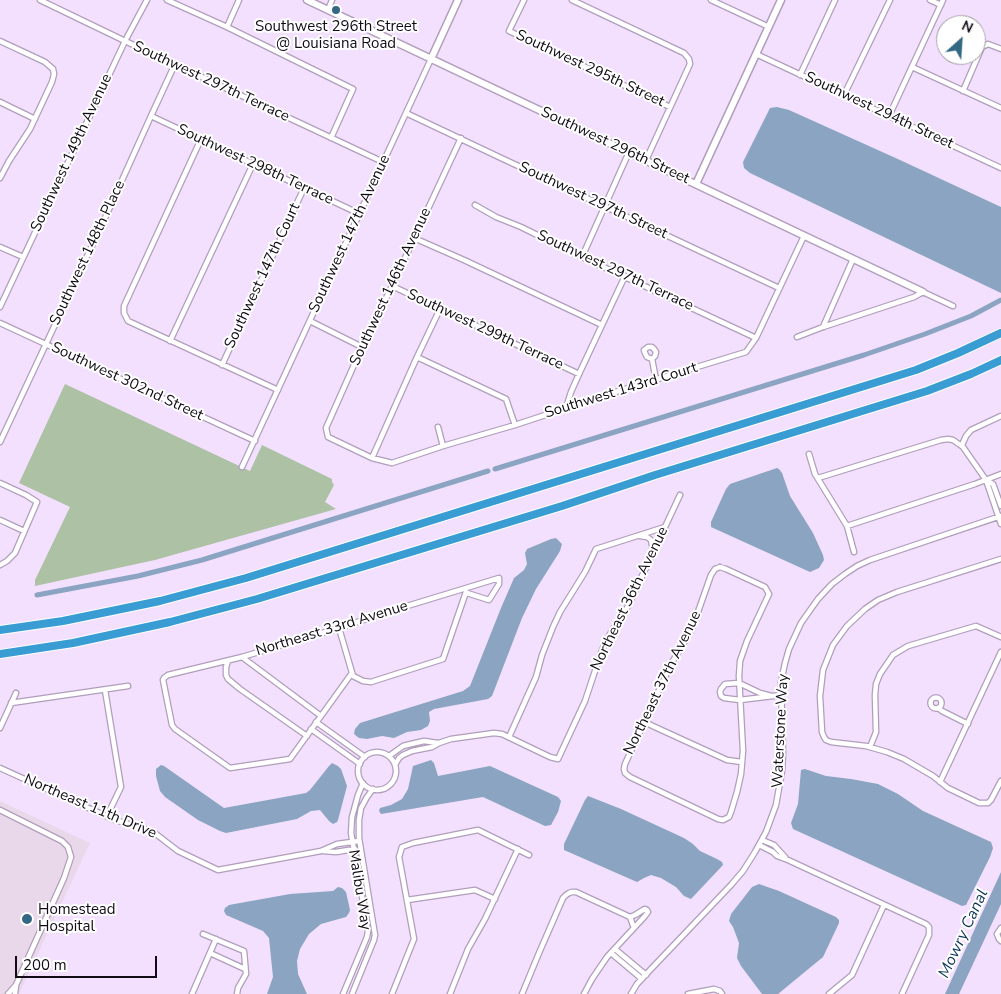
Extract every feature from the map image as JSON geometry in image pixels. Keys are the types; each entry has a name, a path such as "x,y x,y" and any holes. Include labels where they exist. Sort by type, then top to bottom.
{"highway":[{"path":"0,630 160,601 246,578 916,370 1001,333"},
{"path":"0,654 73,643 170,622 257,599 562,506 655,475 927,391 1001,360"}],"street":[{"name":"Southwest 297th Terrace","path":"40,0 383,162"},
{"name":"Southwest 149th Avenue","path":"0,307 125,41 147,0"},
{"path":"167,0 227,27 353,89 331,138"},
{"path":"227,27 239,0"},
{"name":"Southwest 296th Street","path":"307,0 923,292"},
{"path":"328,10 332,0"},
{"name":"Southwest 147th Avenue","path":"242,467 458,0"},
{"path":"572,0 684,53 689,59 690,64 646,160"},
{"path":"711,0 769,27"},
{"path":"696,184 781,0"},
{"path":"800,75 835,0"},
{"path":"844,96 890,0"},
{"path":"889,116 942,3 930,0"},
{"name":"Southwest 295th Street","path":"523,1 509,31 670,107"},
{"path":"0,41 50,66 54,72 54,77 35,119 0,178"},
{"path":"963,91 982,48 988,44 1001,49"},
{"name":"Southwest 294th Street","path":"756,54 1001,168"},
{"name":"Southwest 148th Place","path":"0,442 176,64"},
{"path":"912,67 1001,108"},
{"path":"0,102 35,119"},
{"name":"Southwest 297th Street","path":"406,112 779,288"},
{"name":"Southwest 298th Terrace","path":"151,116 360,214"},
{"name":"Southwest 146th Avenue","path":"328,438 326,428 362,347 461,138"},
{"path":"201,139 124,306 124,314 128,321 278,390"},
{"path":"582,256 629,152"},
{"path":"170,341 253,164"},
{"name":"Southwest 147th Court","path":"222,365 304,188"},
{"name":"Southwest 297th Terrace","path":"475,205 496,217 522,227 756,338"},
{"name":"Southwest 143rd Court","path":"328,438 372,458 392,463 746,352 756,338 804,236"},
{"path":"414,238 602,325"},
{"path":"0,247 23,258"},
{"path":"823,327 853,259"},
{"path":"566,408 579,374 625,276"},
{"name":"Southwest 299th Terrace","path":"392,286 579,374"},
{"path":"797,337 914,297 923,292 953,306"},
{"path":"372,458 440,309"},
{"path":"310,321 362,347"},
{"name":"Southwest 302nd Street","path":"0,323 254,441"},
{"path":"417,357 506,399 515,424"},
{"path":"652,359 656,380"},
{"path":"962,445 971,430 1001,416"},
{"path":"438,427 443,446"},
{"path":"818,478 948,438 962,445 986,480 1000,516 1001,524"},
{"path":"809,454 818,478 846,526 854,552"},
{"path":"846,526 1001,474"},
{"path":"986,480 993,484 1001,506"},
{"path":"0,483 26,495 36,502 15,553 7,562 0,565"},
{"name":"Northeast 36th Avenue","path":"509,737 558,759 585,701 598,659 610,634 627,608 680,495"},
{"name":"Waterstone Way","path":"630,994 743,871 766,832 776,805 782,771 781,682 785,663 806,614 832,584 857,566 1000,516"},
{"path":"0,520 24,531"},
{"path":"395,764 399,758 412,751 432,747 452,739 494,732 509,737 536,677 553,627 596,549 665,527"},
{"path":"639,536 650,540 654,548 653,552"},
{"path":"1001,559 885,597 865,609 854,618 833,645 823,670 820,696 822,732 826,740 857,744 887,752 919,767 955,792 979,803 988,803 994,796 1001,781"},
{"name":"Northeast 37th Avenue","path":"739,683 740,661 743,651 769,594 765,587 720,567 715,569 711,575 693,626 671,664 625,764 624,770 630,776 723,820 729,817 738,792 742,762"},
{"name":"Northeast 33rd Avenue","path":"306,736 290,759 230,768 175,729 172,725 163,680 168,675 242,657 394,610 466,591 499,578 499,584 489,600 466,591"},
{"path":"339,628 352,674 362,681 371,682 443,659 466,591"},
{"path":"870,747 876,732 876,684 880,674 893,655 908,646 976,626 1001,637"},
{"path":"940,782 1001,652"},
{"path":"242,657 321,716"},
{"path":"228,661 226,675 228,679 306,736 352,674"},
{"path":"771,696 739,683 725,684 720,694 726,699 740,700 781,695"},
{"path":"644,722 727,760 742,762 739,683"},
{"path":"11,704 128,686"},
{"path":"106,690 121,787 107,816"},
{"path":"0,728 16,693"},
{"path":"938,708 968,724"},
{"path":"316,722 365,756"},
{"path":"311,729 360,764"},
{"path":"389,756 403,746 424,741 439,743"},
{"path":"378,752 389,756 396,768 396,777 391,784 377,790 363,783 358,772 365,756 378,752"},
{"name":"Northeast 11th Drive","path":"0,768 116,820 152,831 178,851 218,870 321,851 337,844 359,841"},
{"name":"Malibu Way","path":"344,994 368,931 351,833 352,817 363,783"},
{"name":"Malibu Way","path":"352,994 375,935 359,841 361,808 373,789"},
{"path":"0,810 62,841 70,851 71,857 69,866 16,984 8,994"},
{"path":"392,994 414,939 399,857 402,847 412,843 478,830 529,855"},
{"path":"762,840 774,845 775,850"},
{"path":"759,845 775,850 788,860 926,924 930,929 929,936 902,994"},
{"name":"Northeast 11th Drive","path":"321,851 336,852 360,848"},
{"path":"450,994 468,949 495,899 518,849"},
{"path":"407,900 475,890 495,899"},
{"path":"522,994 538,953 566,895 576,892 630,917 645,909 647,910 648,912 645,916 615,949 592,979 584,994"},
{"path":"829,994 852,975 884,905"},
{"path":"630,917 634,928"},
{"path":"1001,928 998,934 1001,941"},
{"path":"203,934 244,951 246,974 238,988 237,994"},
{"path":"192,994 216,939"},
{"path":"615,949 646,975"},
{"path":"210,953 245,969"},
{"path":"611,954 642,979"},
{"path":"15,994 16,984"},
{"path":"688,994 714,989 722,994"}],"shaded area":[{"name":"Homestead Hospital","path":"0,801 90,843 19,994 0,994"}],"green space":[{"path":"65,384 250,471 262,445 332,479 334,485 325,502 336,509 155,560 35,586 35,580 70,507 19,483"}],"water":[{"path":"777,107 789,110 1001,207 1001,293 750,173 744,168 743,162 770,108"},
{"path":"777,468 782,473 790,496 813,533 823,555 824,560 819,568 810,572 711,527 711,522 730,484"},
{"path":"556,538 562,544 560,551 536,589 522,618 492,696 488,699 434,709 429,712 430,721 428,726 394,738 382,736 367,739 359,738 354,734 355,729 360,723 463,691 470,686 514,578 524,570 527,564 525,553 527,549"},
{"path":"431,760 434,763 438,776 490,766 558,797 561,801 558,812 551,825 545,826 483,797 381,814 380,808 402,799 408,789 413,766"},
{"path":"332,763 341,769 347,786 337,822 333,824 320,810 311,811 297,819 226,833 198,820 165,797 160,791 156,776 156,769 161,765 164,766 224,808 306,793"},
{"path":"805,769 826,776 878,784 898,794 923,811 991,842 993,848 990,857 966,905 962,906 793,829 791,823 798,804 801,770"},
{"path":"588,796 684,838 700,851 722,862 723,865 691,899 684,896 676,887 661,878 651,875 637,882 564,850 564,844"},
{"name":"Mowry Canal","path":"1001,872 1001,904 959,994 945,994"},
{"path":"759,884 779,891 839,920 823,957 778,994 762,994 741,966 737,958 739,943 729,921 731,914 752,887"},
{"path":"338,887 346,892 349,913 346,917 321,924 309,934 300,949 297,961 298,974 307,994 267,994 273,977 269,938 263,931 226,915 225,908 229,905 290,894 333,891"}],"waterway":[{"path":"495,469 864,355 971,316 1001,300"},
{"path":"37,595 138,576 202,560 488,471"}],"place":[{"name":"Southwest 296th Street @ Louisiana Road","path":"336,10"},
{"name":"Homestead Hospital","path":"27,919"}]}
